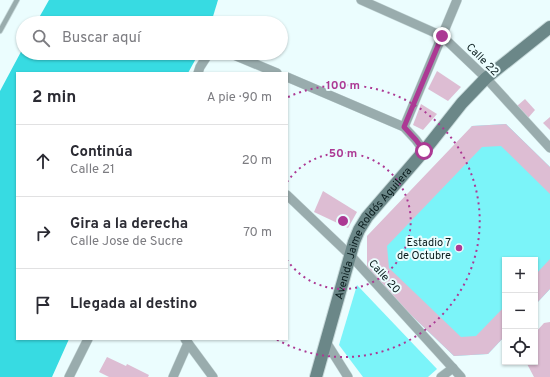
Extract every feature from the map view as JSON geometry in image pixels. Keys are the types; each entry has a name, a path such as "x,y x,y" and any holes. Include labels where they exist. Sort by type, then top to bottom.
{"main road":[{"name":"Avenida Jaime Roldós Aguilera","path":"316,377 354,242 367,217 462,104 486,78 550,27"}],"street":[{"name":"Calle 22","path":"361,0 442,36 486,78 550,148"},
{"path":"404,127 457,0"},
{"path":"198,72 204,60"},
{"path":"246,60 275,72"},
{"path":"288,77 404,127 424,151"},
{"name":"Calle 20","path":"288,196 351,256 461,377"},
{"path":"69,377 88,340"},
{"path":"173,377 187,341"},
{"path":"187,341 213,377"},
{"path":"326,342 348,377"},
{"path":"441,377 453,368"}],"lane":[{"path":"0,31 17,0"}],"shaded area":[{"path":"49,0 218,0 213,16 40,16"},
{"path":"17,60 195,60 189,72 16,72 16,340 69,340 52,377 0,377 0,91"},
{"name":"Estadio 7 de Octubre","path":"506,124 550,167 550,289 538,302 538,257 502,257 502,339 488,354 454,356 367,273 472,126"},
{"path":"357,285 437,369 428,377 363,377 339,345"}],"building":[{"path":"437,71 461,87 448,101 428,89"},
{"path":"525,99 535,110 528,118 517,106"},
{"path":"421,104 437,114 423,130 413,125"},
{"path":"550,117 550,130 543,123"},
{"name":"Estadio 7 de Octubre","path":"506,124 550,167 550,194 501,146 482,147 387,246 389,268 461,337 476,336 502,309 502,339 488,354 454,356 367,273 367,236 472,126"},
{"path":"323,191 357,212 348,228 314,212"},
{"path":"550,259 550,289 538,302 538,293 538,272"},
{"path":"550,322 550,377 534,377 528,365 538,365 538,330 544,323"},
{"path":"107,357 126,366 127,364 149,375 148,377 109,377 99,372"}],"place":[{"name":"Estadio 7 de Octubre","path":"459,248"}],"route":[{"path":"424,151 404,127 442,36"}]}
